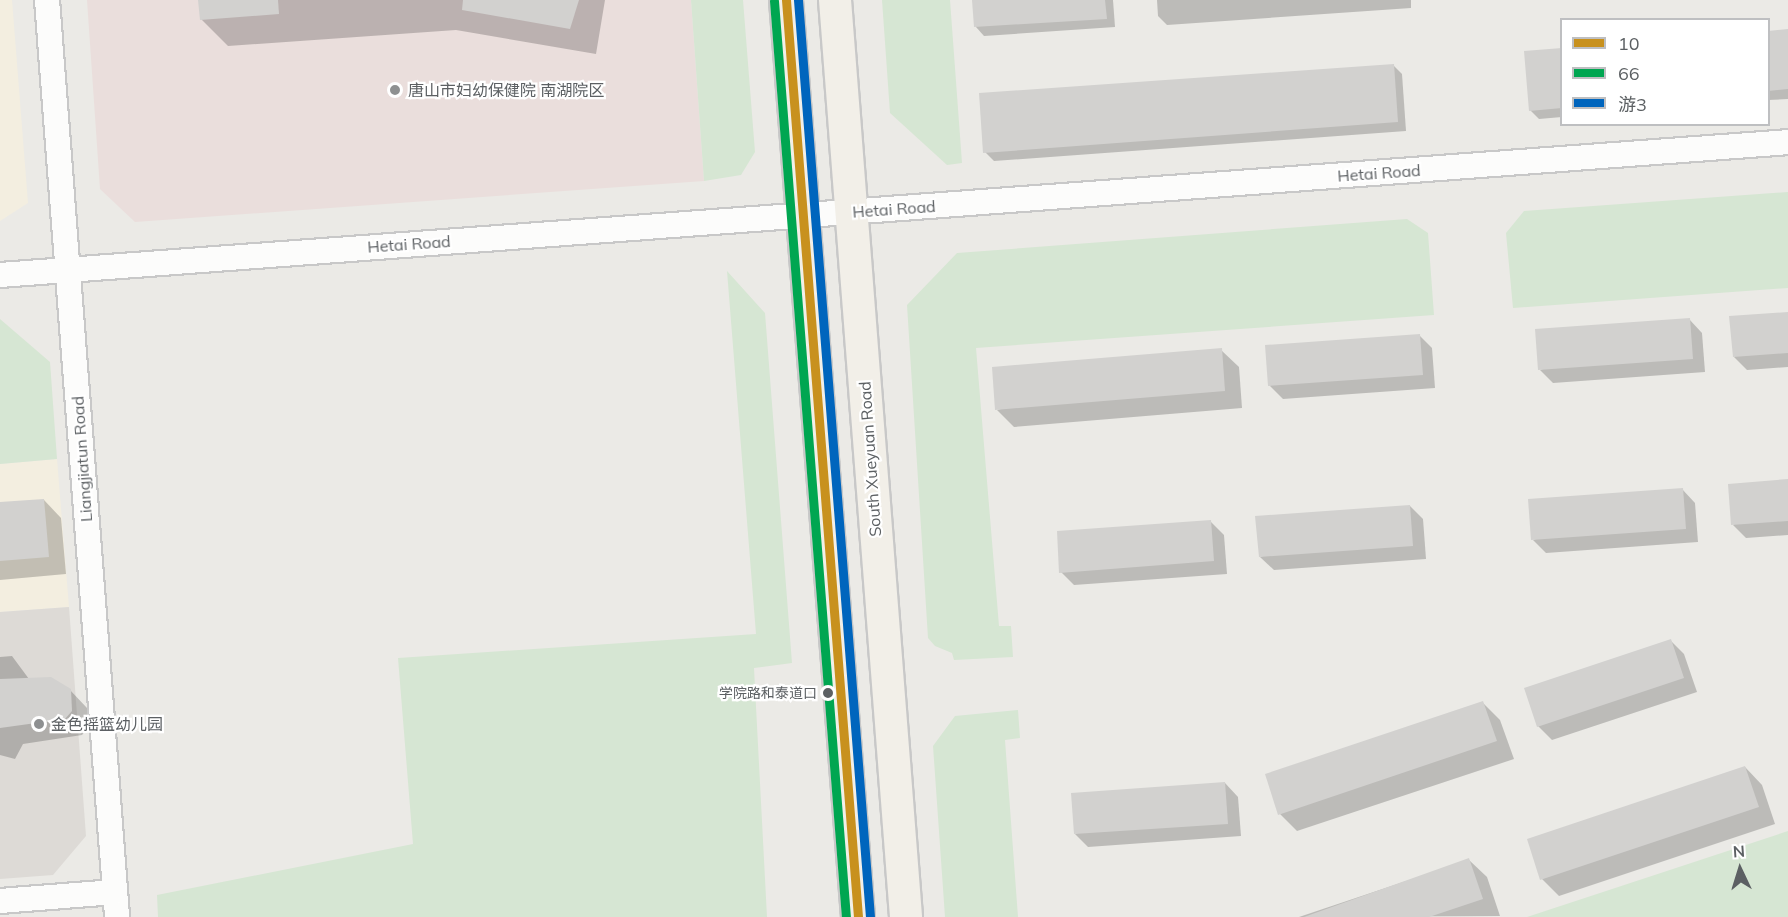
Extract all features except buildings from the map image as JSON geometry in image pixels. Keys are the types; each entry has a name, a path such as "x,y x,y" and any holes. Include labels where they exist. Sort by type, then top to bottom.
{"main road":[{"path":"786,0 858,917"},
{"name":"South Xueyuan Road","path":"835,0 906,917"}],"street":[{"name":"Liangjiatun Road","path":"47,0 117,917"},
{"name":"Hetai Road","path":"0,275 1788,142"},
{"path":"0,901 115,892"}],"shaded area":[{"path":"0,0 12,0 28,203 0,221"},
{"name":"唐山市妇幼保健院 南湖院区","path":"87,0 691,0 704,181 135,222 100,189"},
{"path":"57,459 69,607 0,612 0,464"},
{"name":"金色摇篮幼儿园","path":"69,607 86,836 53,875 0,879 0,612"}],"green space":[{"path":"691,0 743,0 755,152 741,175 704,181"},
{"path":"882,0 950,0 962,163 947,165 890,113"},
{"path":"1788,192 1788,288 1513,308 1506,233 1524,211"},
{"path":"1407,219 1428,233 1434,315 976,348 999,626 1011,626 1013,657 954,660 952,653 935,646 928,638 907,305 957,253"},
{"path":"727,271 765,313 792,663 754,668 767,917 158,917 157,895 413,844 398,658 756,634"},
{"path":"0,319 50,362 57,459 0,464"},
{"path":"1018,710 1020,738 1005,740 1018,917 945,917 933,746 955,716"},
{"path":"1788,831 1788,917 1527,917"}],"transit line":[{"name":"10","path":"786,0 858,917"},
{"name":"游3","path":"798,0 870,916"},
{"name":"66","path":"774,1 846,917"}],"place":[{"name":"唐山市妇幼保健院 南湖院区","path":"395,90"},
{"name":"学院路和泰道口","path":"828,693"},
{"name":"金色摇篮幼儿园","path":"39,724"}]}
